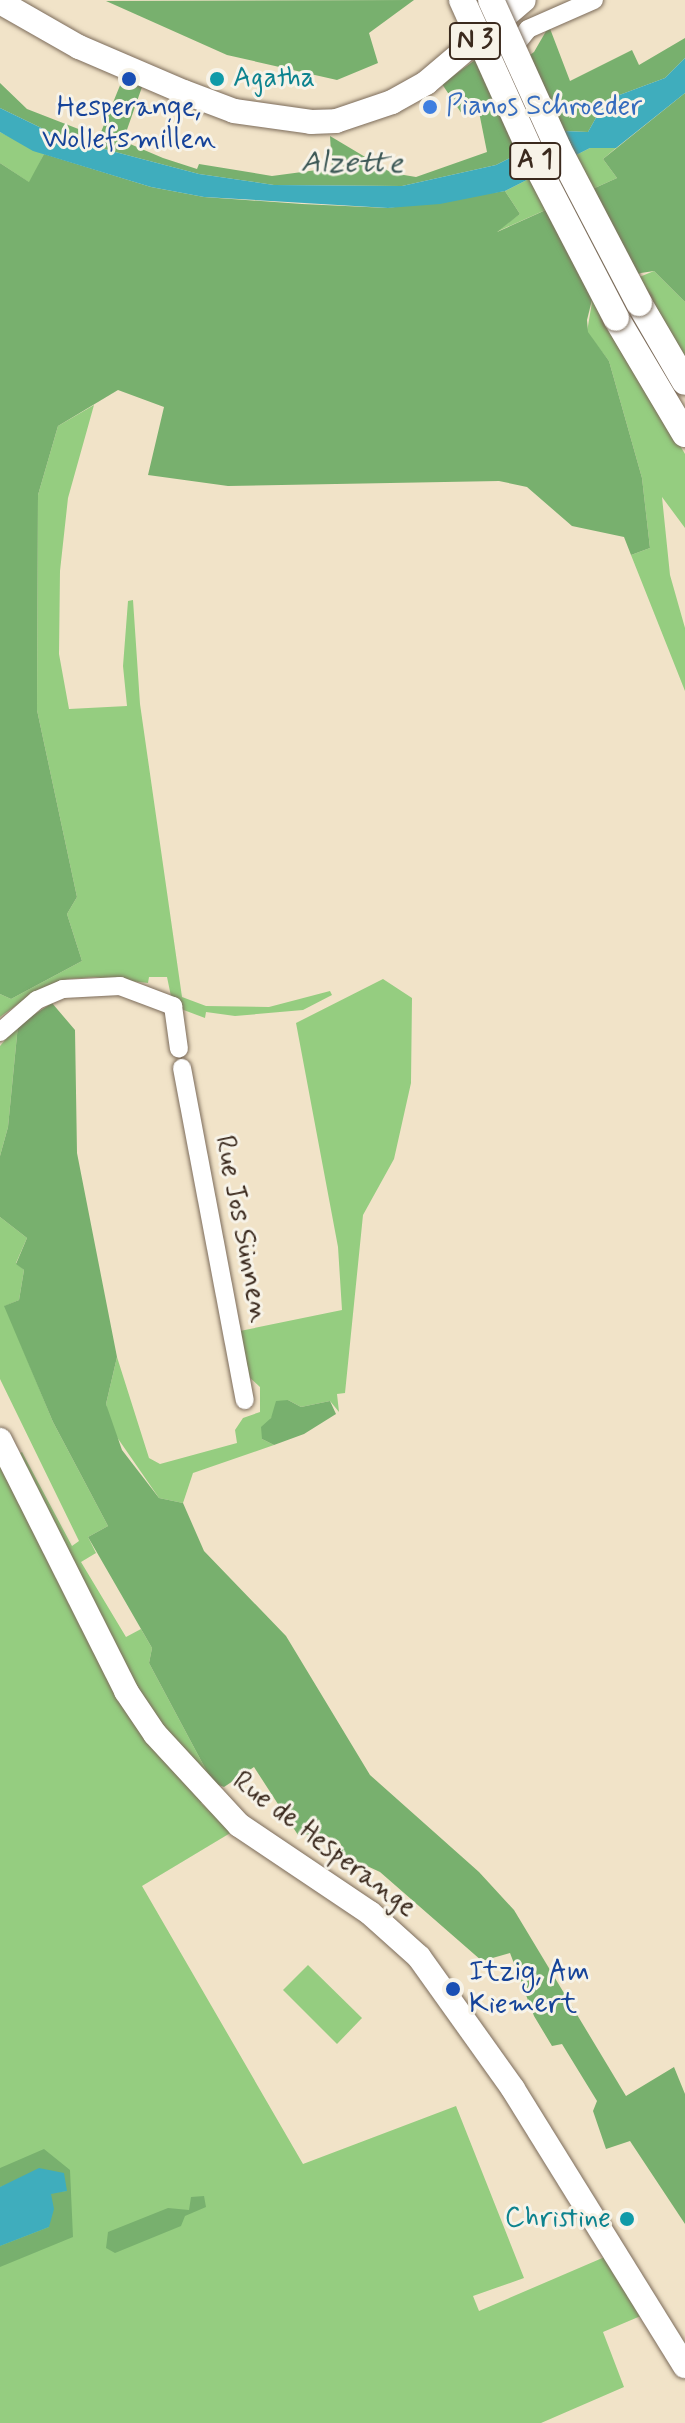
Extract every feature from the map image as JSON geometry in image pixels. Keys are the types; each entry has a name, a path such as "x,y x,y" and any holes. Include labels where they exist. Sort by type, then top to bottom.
{"highway":[{"name":"A 1","path":"462,0 537,166 616,318 685,434"},
{"name":"A 1","path":"491,0 558,148 639,303 685,382"}],"main road":[{"name":"N 3","path":"0,2 120,65 234,111 276,121 336,121 370,112 426,83 524,0"},
{"name":"Rue de Hesperange","path":"0,1440 126,1691 155,1734 239,1825 370,1913 419,1957 513,2089 685,2366"}],"street":[{"path":"486,32 497,51 509,54 528,29 594,0"},
{"name":"Rue Jos Sünnen","path":"0,1032 37,1000 92,984 120,986 173,1006 245,1400"}],"green space":[{"path":"414,0 369,33 378,63 337,80 227,55 106,1"},
{"path":"549,26 570,81 632,50 639,65 685,38 685,58 665,78 606,100 588,132 564,131 496,165 402,186 274,185 199,174 62,138 0,108 0,83 27,109 99,137 123,78 142,87 123,141 163,158 197,169 199,164 272,176 332,168 330,136 392,173 416,177 487,152 479,112 464,117 442,84 486,52 501,64 523,60 534,52"},
{"path":"685,93 685,302 654,271 641,273 593,296 587,320 588,332 609,361 642,478 650,548 631,555 624,537 572,526 527,487 499,481 228,486 148,475 164,407 118,390 58,426 38,495 37,710 77,897 67,914 82,961 11,999 0,994 0,163 29,182 44,154 151,187 204,197 302,204 388,208 505,191 520,214 497,232 617,178 603,159"},
{"path":"0,132 44,154 30,183 0,163"},
{"path":"590,148 616,148 603,159 617,178 494,233 520,214 505,191"},
{"path":"654,271 685,302 685,357 650,299 608,323 685,454 685,528 662,497 670,575 685,628 685,691 631,555 650,548 642,478 609,361 587,332 593,296"},
{"path":"94,405 68,498 60,571 59,654 69,709 127,706 123,666 128,601 133,600 140,704 182,997 206,1006 269,1007 330,991 332,995 303,1010 235,1016 206,1012 205,1018 173,1006 167,977 149,977 148,983 95,977 68,979 36,991 0,1017 0,994 11,999 82,961 67,914 77,897 37,710 38,495 58,426"},
{"path":"383,979 412,998 411,1083 394,1159 363,1215 345,1393 337,1394 339,1412 330,1401 301,1407 288,1400 271,1418 262,1439 274,1445 193,1473 183,1503 159,1498 112,1430 106,1404 117,1357 149,1458 160,1464 237,1443 235,1430 243,1418 260,1412 260,1387 249,1377 240,1331 342,1310 338,1247 296,1023"},
{"path":"52,1003 75,1030 77,1153 117,1357 106,1404 122,1450 159,1498 183,1503 204,1551 286,1636 370,1775 479,1872 514,1910 626,2096 674,2067 685,2094 685,2224 630,2141 606,2149 593,2111 597,2101 562,2044 552,2046 534,2016 510,1953 482,1961 380,1872 341,1854 341,1844 323,1834 298,1835 254,1767 224,1787 213,1783 149,1663 152,1648 88,1537 108,1526 53,1422 4,1306 19,1300 24,1270 16,1264 27,1238 0,1217 0,1156 8,1127 18,1025"},
{"path":"18,1025 8,1127 0,1156 0,1046"},
{"path":"0,1217 27,1238 16,1263 24,1270 19,1300 5,1306 53,1422 108,1526 88,1537 96,1553 81,1562 126,1637 141,1629 152,1648 149,1663 213,1783 210,1798 201,1803 232,1832 142,1886 303,2164 456,2106 524,2278 473,2296 479,2311 607,2256 643,2315 603,2332 624,2387 541,2423 0,2423 0,1467 14,1494 16,1456 22,1452 72,1546 79,1541 0,1379"},
{"path":"288,1400 301,1407 330,1401 336,1414 304,1434 274,1445 262,1439 261,1427 271,1418 276,1401"},
{"path":"308,1965 362,2018 337,2044 283,1990"},
{"path":"44,2149 70,2170 73,2237 0,2267 0,2246 49,2227 51,2193 67,2191 27,2177 0,2187 0,2168"},
{"path":"204,2196 206,2207 185,2216 181,2226 115,2253 106,2248 108,2232 168,2208 189,2210 191,2197"}],"water":[{"name":"Alzette","path":"685,58 685,93 616,148 590,148 505,191 440,204 388,208 204,197 151,187 33,151 0,132 0,108 62,138 199,174 274,185 402,186 496,165 564,131 588,132 606,100 665,78"},
{"path":"39,2168 64,2173 67,2191 51,2194 54,2209 49,2227 0,2246 0,2187"}],"place":[{"name":"Hesperange, Wollefsmillen","path":"129,79"},
{"name":"Agatha","path":"217,79"},
{"name":"Pianos Schroeder","path":"430,107"},
{"name":"Itzig, Am Kiemert","path":"453,1989"},
{"name":"Christine","path":"627,2219"}]}
